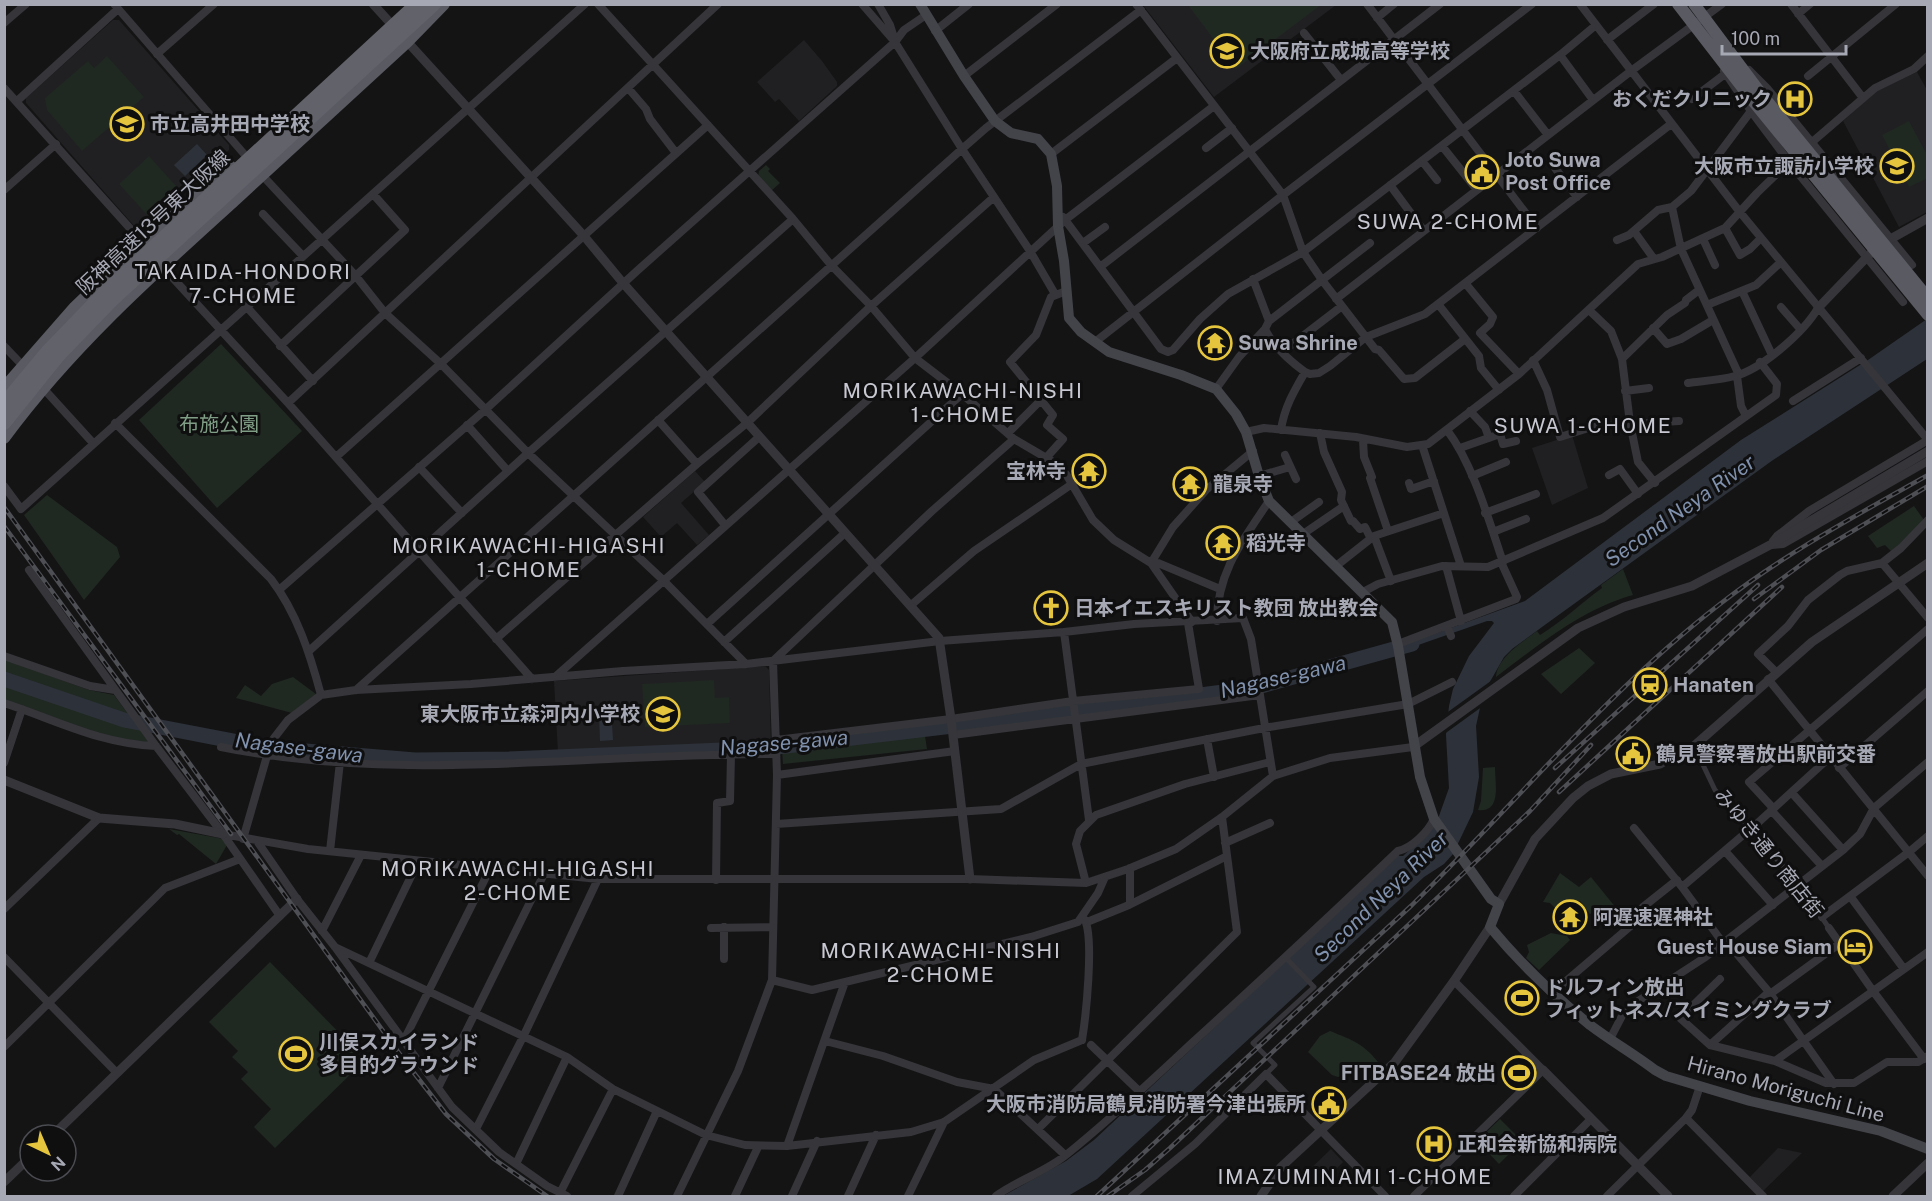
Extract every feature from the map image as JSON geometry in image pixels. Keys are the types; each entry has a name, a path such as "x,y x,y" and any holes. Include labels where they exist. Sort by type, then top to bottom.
{"highway":[{"name":"阪神高速13号東大阪線","path":"4,423 57,357 113,299 434,4"},
{"path":"4,438 43,388 91,335 407,42 444,4"},
{"path":"407,42 420,35 454,4"},
{"path":"1678,4 1699,22 1725,55 1755,102 1928,315"},
{"path":"1694,4 1699,22"},
{"path":"4,388 75,307 143,242 245,155 411,6"},
{"name":"阪神高速13号東大阪線","path":"4,404 48,351 113,284 411,6"},
{"path":"1755,102 1928,298"}],"main road":[{"path":"920,4 935,31 995,121 1011,133 1038,139 1051,154 1062,223 1064,261 1060,292 1069,318 1082,332 1119,357 1181,375 1216,389 1236,414 1246,432 1269,501 1392,622 1420,777 1435,820 1491,899 1499,904 1490,927"},
{"name":"Hirano Moriguchi Line","path":"1490,927 1519,962 1552,993 1655,1071 1751,1101 1881,1131 1928,1149"}],"street":[{"path":"4,23 26,4"},
{"path":"157,54 214,4"},
{"path":"373,4 584,236 622,283 940,641 970,879"},
{"path":"4,486 21,509 585,4"},
{"path":"598,4 793,219 831,265 871,306 915,358 962,394 1014,439 1060,468 1093,520 1114,540 1151,563 1190,622 1199,689 1073,701 776,741"},
{"path":"288,403 718,4"},
{"path":"862,4 895,42 962,149 1060,292 1051,297 1036,335 1010,362 1053,415 1047,425 1064,439 1046,458"},
{"path":"878,4 890,25 895,42"},
{"path":"935,31 969,4"},
{"path":"964,76 1057,4"},
{"path":"1367,4 1537,228"},
{"path":"1377,18 1394,4"},
{"path":"1100,267 1440,4"},
{"path":"1095,342 1532,4"},
{"path":"1580,4 1707,171 1928,440 1809,511 1777,536 1770,545"},
{"path":"1607,40 1654,4"},
{"path":"1282,352 1424,231 1631,71 1722,4"},
{"path":"1791,4 1863,98"},
{"path":"1798,14 1810,4"},
{"path":"1808,76 1896,4"},
{"path":"16,101 116,7 245,155"},
{"path":"356,690 962,149 1138,7 1283,195 1303,252 1322,280 1375,348 1407,380 1415,378 1490,324 1493,317 1466,284"},
{"path":"279,590 485,410 622,283 895,42 904,30 926,15"},
{"path":"1062,223 1083,243 1161,349 1168,352 1173,350 1200,319 1228,294 1303,252 1514,91 1596,25"},
{"path":"1304,33 1341,80"},
{"path":"1560,55 1593,100"},
{"path":"1725,55 1725,74 1755,102 1789,162 1869,256 1903,302"},
{"path":"1725,55 1767,88 1889,240 1912,265"},
{"path":"1811,143 1875,88 1914,69 1928,56"},
{"path":"1051,154 1177,58"},
{"path":"1692,99 1725,74"},
{"path":"4,88 143,242 162,267 288,403 532,679"},
{"path":"628,88 646,109 650,119 676,153"},
{"path":"1514,91 1548,135"},
{"path":"1617,240 1634,231 1658,210 1672,207 1691,191 1755,102"},
{"path":"555,677 787,469 915,358 1062,223 1214,106"},
{"path":"1253,279 1267,325 1282,352 1305,372 1319,373 1366,337 1425,314 1671,124"},
{"path":"336,457 708,125"},
{"path":"1206,148 1232,128"},
{"path":"4,190 56,144"},
{"path":"1443,146 1477,190"},
{"path":"1422,161 1437,180"},
{"path":"1246,432 1264,428 1320,433 1407,447 1435,440 1519,374 1638,264 1681,249 1725,228 1789,162"},
{"path":"1555,168 1577,197"},
{"path":"262,176 355,275 385,313 441,364 528,453 663,580 746,664"},
{"path":"1390,185 1424,231"},
{"path":"280,346 405,230 373,194"},
{"path":"496,639 747,423 871,306 994,197"},
{"path":"1672,207 1681,249 1738,376 1741,406 1746,416"},
{"path":"263,214 270,226 303,256"},
{"path":"1889,240 1928,218"},
{"path":"309,651 528,453 793,219"},
{"path":"1083,243 1105,227"},
{"path":"1725,228 1740,255 1761,238"},
{"path":"1634,231 1654,259"},
{"path":"1703,239 1715,265"},
{"path":"1216,389 1239,357 1267,325 1370,243"},
{"path":"1688,383 1738,376 1772,355 1789,343 1818,308 1869,256"},
{"path":"1707,305 1764,279 1781,262"},
{"path":"1622,359 1653,328 1699,290"},
{"path":"1742,291 1772,355"},
{"path":"1438,304 1479,356 1481,368 1499,390"},
{"path":"246,306 313,381"},
{"path":"1781,307 1801,330"},
{"path":"1589,310 1611,332 1622,359 1630,424 1638,462 1655,483"},
{"path":"1653,328 1667,344 1713,320"},
{"path":"1480,333 1519,374"},
{"path":"4,346 23,366"},
{"path":"1793,401 1862,359"},
{"path":"1533,360 1547,390 1560,437 1592,427 1679,421"},
{"path":"1363,592 1378,584 1446,566 1488,567 1603,518 1776,395 1777,384 1760,362"},
{"path":"1281,430 1283,416 1305,372"},
{"path":"43,388 93,443"},
{"path":"1625,391 1649,388"},
{"path":"707,624 962,394"},
{"path":"1008,433 1040,401"},
{"path":"1470,411 1485,427 1489,438"},
{"path":"658,420 697,464"},
{"path":"115,423 271,579 279,590 309,651 321,695"},
{"path":"467,425 508,471"},
{"path":"1398,647 1449,631 1461,621 1517,597 1502,562 1472,476 1460,448 1447,430"},
{"path":"1320,433 1324,452 1342,492 1341,500 1351,521 1360,529 1365,527 1372,537 1390,581"},
{"path":"1460,448 1500,434 1503,444 1516,441"},
{"path":"725,525 698,492 759,437"},
{"path":"677,1197 738,1071 772,980 777,775 773,661 874,565 1014,439"},
{"path":"1363,440 1364,457 1388,531"},
{"path":"1422,445 1461,566"},
{"path":"1151,563 1173,527 1206,490 1252,450"},
{"path":"4,780 99,818 175,824 243,839 361,855 544,874 598,879 970,879 1086,883 1176,849 1273,777 1330,758 1413,747 1563,637 1592,620 1624,607 1692,586 1770,545 1928,451"},
{"path":"1285,455 1296,479"},
{"path":"1770,545 1783,544 1928,461"},
{"path":"1472,476 1506,462"},
{"path":"419,467 462,513"},
{"path":"1259,476 1290,467"},
{"path":"1609,475 1620,469 1638,494"},
{"path":"1411,488 1434,481"},
{"path":"910,606 974,550 1072,484"},
{"path":"1485,513 1536,494"},
{"path":"1217,621 1220,589 1229,564 1244,537 1269,501"},
{"path":"1291,522 1319,502"},
{"path":"1303,534 1344,506"},
{"path":"1336,566 1372,537 1444,513"},
{"path":"1493,532 1526,519"},
{"path":"1928,520 1901,548 1882,563 1847,571 1808,600 1788,626 1758,654 1810,731 1928,876"},
{"path":"724,642 845,533"},
{"path":"1151,563 1158,563 1220,589"},
{"path":"1882,563 1928,618"},
{"path":"1499,904 1535,839 1573,798 1588,786 1611,774 1660,764 1694,746 1812,642 1928,563"},
{"path":"1446,566 1461,621"},
{"path":"29,570 156,746 223,834 280,916"},
{"path":"243,839 271,742 288,720 321,695 356,690 746,664 940,641 1064,632 1134,624 1243,618 1251,639 1273,777"},
{"path":"1822,866 1749,782 1928,629"},
{"path":"1064,632 1089,820"},
{"path":"4,656 90,686 115,690"},
{"path":"776,824 1001,809 1081,764 1264,728 1408,704 1452,682"},
{"path":"953,735 1075,720 1259,690"},
{"path":"1839,768 1928,691"},
{"path":"4,703 92,735 129,745 156,746"},
{"path":"4,763 22,709"},
{"path":"1207,739 1214,777"},
{"name":"みゆき通り商店街","path":"1694,746 1715,790 1799,884 1829,928"},
{"path":"221,747 266,755 386,766 506,765 776,754"},
{"path":"777,775 955,751"},
{"path":"716,880 717,803 730,801 731,755"},
{"path":"1552,993 1633,924 1643,907 1725,851 1830,757"},
{"path":"330,851 340,762"},
{"path":"1086,883 1076,844 1080,831 1096,815 1145,797 1270,762"},
{"path":"1610,1039 1622,1016 1635,1003 1704,958 1843,850 1860,834 1874,808 1928,762"},
{"path":"1792,793 1843,850"},
{"path":"1038,1129 1237,932 1222,817"},
{"path":"4,909 99,818"},
{"path":"996,1197 1012,1184 1051,1166 1065,1155 1286,958 1398,851 1409,846 1429,829 1435,820"},
{"path":"1225,843 1270,823"},
{"path":"1634,828 1769,993 1833,1083"},
{"path":"1822,917 1928,836"},
{"path":"256,841 452,1107 499,1152 546,1186 563,1195 613,1089"},
{"path":"1725,851 1773,905"},
{"path":"322,931 361,855"},
{"path":"772,980 812,990 1031,937 1130,904 1227,856"},
{"path":"4,1047 165,888 240,859"},
{"path":"369,963 418,862"},
{"path":"403,1042 490,868"},
{"path":"1130,868 1130,904"},
{"path":"438,1088 544,874"},
{"path":"1082,1040 1086,1013 1089,934 1085,919 1105,877"},
{"path":"476,1129 524,1035 598,879"},
{"path":"1850,896 1905,969"},
{"path":"65,1123 297,899"},
{"path":"724,927 724,959"},
{"path":"711,928 773,927"},
{"path":"1261,1197 1281,1167 1395,1062 1490,927"},
{"path":"1720,979 1680,1018 1710,1045 1775,1061 1826,1083 1854,1083 1887,1062 1918,1062 1926,1057 1873,991 1829,928"},
{"path":"1710,1045 1769,993 1839,944"},
{"path":"335,947 524,1035 567,1057 613,1089 706,1135 758,1146 787,1146 911,1132 944,1122 1034,1060 1082,1040"},
{"path":"1775,1061 1928,952"},
{"path":"4,957 117,1073"},
{"path":"1132,1197 1194,1144 1275,1065 1253,1043 1314,987 1286,958"},
{"path":"1454,981 1668,1197"},
{"path":"787,1146 845,982"},
{"path":"1082,1040 1139,1091"},
{"path":"825,1041 883,1056 957,1082 994,1089 1065,1155"},
{"path":"516,1164 567,1057"},
{"path":"1414,1197 1543,1071"},
{"path":"1266,1074 1385,1197"},
{"path":"1607,1197 1686,1118 1692,1110 1700,1086"},
{"path":"618,1197 657,1111"},
{"path":"1686,1118 1763,1197"},
{"path":"1514,1197 1592,1119"},
{"path":"908,1197 944,1122"},
{"path":"848,1197 876,1135"},
{"path":"792,1197 817,1141"},
{"path":"735,1197 758,1146"},
{"path":"1893,1197 1928,1162"},
{"path":"4,1182 18,1169"}],"shaded area":[{"name":"大阪府立成城高等学校","path":"1143,5 1336,5 1214,97"},
{"name":"市立高井田中学校","path":"113,20 119,20 229,145 229,150 142,229 136,228 26,103 26,98"},
{"path":"804,40 822,61 837,82 837,86 799,121 779,99 775,102 757,82"},
{"name":"大阪市立諏訪小学校","path":"1917,72 1927,90 1927,212 1899,227 1843,121 1876,91"},
{"path":"1572,435 1588,488 1552,505 1532,448"},
{"path":"695,471 705,482 681,503 709,535 697,545 677,523 661,537 643,517"},
{"name":"東大阪市立森河内小学校","path":"765,666 769,670 771,746 558,753 554,681"},
{"path":"1778,1148 1802,1153 1763,1191 1750,1177"},
{"path":"1331,1149 1343,1162 1319,1186 1306,1173"}],"green space":[{"path":"1188,5 1321,5 1236,69"},
{"path":"107,56 144,97 82,151 47,110 45,98 88,61 94,68"},
{"path":"1909,121 1927,155 1928,178 1909,187 1882,135"},
{"path":"149,156 178,188 148,216 119,184"},
{"path":"766,165 770,169 768,171 780,183 771,191 758,177 759,171"},
{"name":"布施公園","path":"221,344 302,431 217,508 139,420"},
{"path":"47,495 117,547 120,557 84,600 24,515"},
{"path":"1914,506 1924,520 1892,552 1885,545 1877,548 1868,536"},
{"path":"1623,569 1633,595 1578,619 1496,677 1497,670 1505,657 1518,645 1537,631 1540,635 1556,624"},
{"path":"1579,648 1595,663 1561,694 1541,674"},
{"path":"4,659 89,690 114,695 149,742 130,741 93,733 5,700"},
{"path":"293,677 316,694 292,713 236,698 245,685 261,696 272,684"},
{"path":"714,680 715,698 729,697 730,723 645,727 642,684"},
{"path":"925,736 927,749 783,764 782,750"},
{"path":"1495,767 1494,802 1486,810 1478,810 1481,801 1483,768"},
{"path":"169,829 224,839 227,845 216,864 179,834"},
{"path":"1560,873 1579,887 1591,877 1617,909 1603,908 1590,914 1580,901 1559,912 1550,903 1543,902"},
{"path":"1551,933 1567,936 1570,940 1539,970 1526,958 1529,952 1527,945"},
{"name":"川俣スカイランド 多目的グラウンド","path":"270,962 358,1052 357,1068 275,1148 254,1127 271,1109 241,1079 248,1072 232,1057 238,1051 209,1022"},
{"path":"1330,1031 1362,1046 1378,1062 1338,1077 1332,1075 1308,1052 1320,1036"},
{"path":"1500,1119 1522,1141 1499,1164 1477,1141"}],"water":[{"path":"197,144 207,155 185,176 174,165"},
{"name":"Second Neya River","path":"1927,319 1927,359 1773,460 1504,657 1483,694 1476,726 1479,777 1473,812 1453,854 1444,864 1424,877 1097,1179 1068,1196 1003,1196 1066,1161 1094,1140 1398,856 1403,856 1427,834 1439,816 1449,788 1446,735 1453,689 1469,656 1494,623 1487,621 1401,651 1401,646 1525,601 1741,440 1868,360"},
{"path":"611,709 613,740 600,741 599,710"}],"pier":[{"path":"1495,678 1483,706 1443,735 1445,714"}],"waterway":[{"name":"Nagase-gawa","path":"4,679 124,720 269,748 415,760 509,759 769,748 1078,711 1254,688 1412,644"}],"railway":[{"path":"1097,1196 1412,905 1600,711 1678,638 1770,568 1928,475"},
{"path":"1754,599 1821,550 1928,486"},
{"path":"4,507 407,1064 446,1114 494,1159 547,1196"},
{"path":"4,526 231,834"},
{"path":"1555,768 1758,585"},
{"path":"1559,792 1782,587"},
{"path":"1108,1196 1145,1170 1170,1148 1530,811 1591,745"}],"place":[{"name":"大阪府立成城高等学校","path":"1227,51"},
{"name":"おくだクリニック","path":"1795,99"},
{"name":"市立高井田中学校","path":"127,124"},
{"name":"大阪市立諏訪小学校","path":"1897,166"},
{"name":"Joto Suwa Post Office","path":"1482,172"},
{"name":"Suwa Shrine","path":"1215,343"},
{"name":"宝林寺","path":"1089,471"},
{"name":"龍泉寺","path":"1190,484"},
{"name":"稻光寺","path":"1223,543"},
{"name":"日本イエスキリスト教団 放出教会","path":"1051,608"},
{"name":"Hanaten","path":"1650,685"},
{"name":"東大阪市立森河内小学校","path":"663,714"},
{"name":"鶴見警察署放出駅前交番","path":"1633,754"},
{"name":"阿遅速遅神社","path":"1570,917"},
{"name":"Guest House Siam","path":"1855,947"},
{"name":"ドルフィン放出 フィットネス/スイミングクラブ","path":"1522,998"},
{"name":"川俣スカイランド 多目的グラウンド","path":"296,1054"},
{"name":"FITBASE24 放出","path":"1519,1073"},
{"name":"大阪市消防局鶴見消防署今津出張所","path":"1329,1104"},
{"name":"正和会新協和病院","path":"1434,1144"}],"district":[{"name":"SUWA 2-CHOME","path":"1448,222"},
{"name":"TAKAIDA-HONDORI 7-CHOME","path":"243,284"},
{"name":"MORIKAWACHI-NISHI 1-CHOME","path":"963,403"},
{"name":"SUWA 1-CHOME","path":"1583,426"},
{"name":"MORIKAWACHI-HIGASHI 1-CHOME","path":"529,558"},
{"name":"MORIKAWACHI-HIGASHI 2-CHOME","path":"518,881"},
{"name":"MORIKAWACHI-NISHI 2-CHOME","path":"941,963"},
{"name":"IMAZUMINAMI 1-CHOME","path":"1355,1177"}]}
